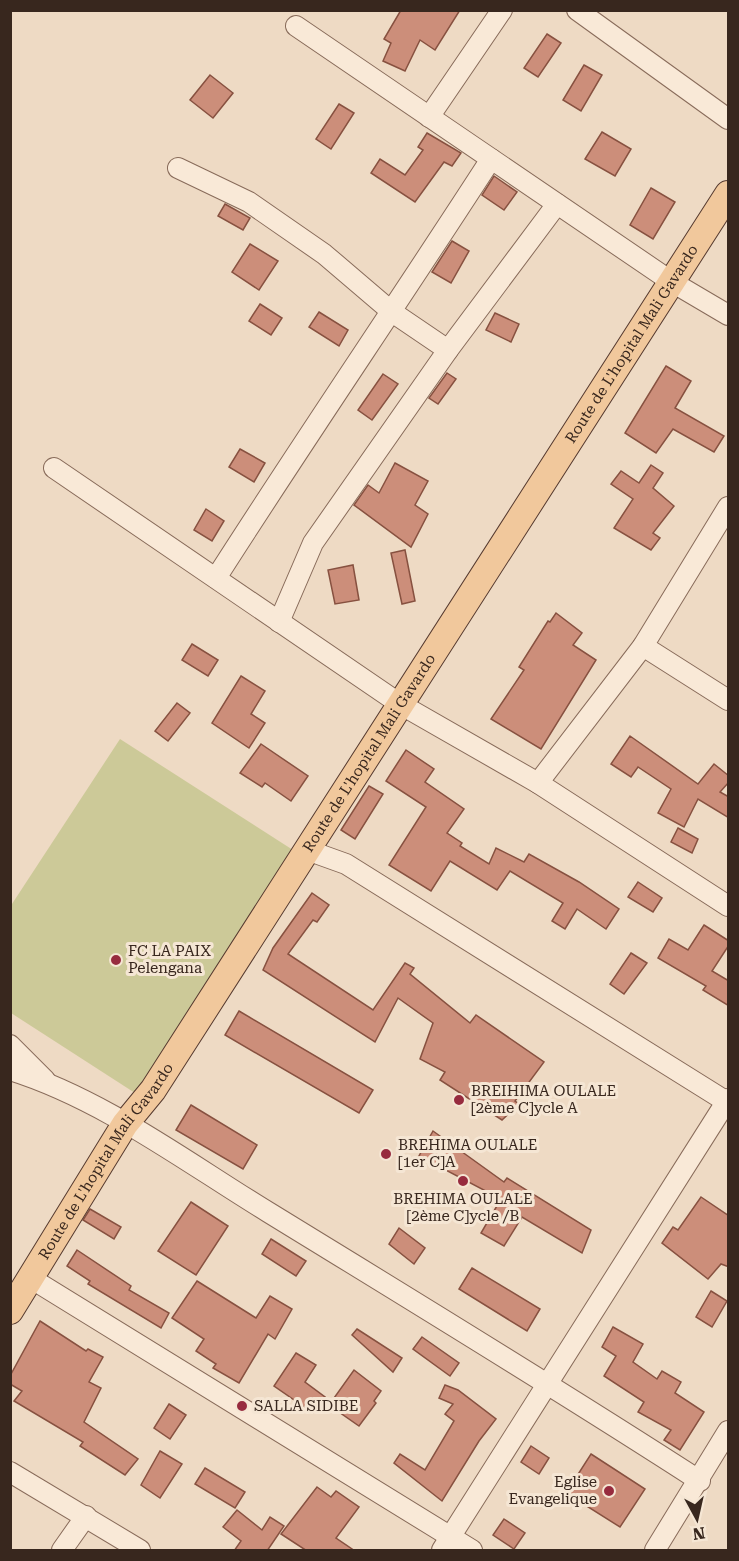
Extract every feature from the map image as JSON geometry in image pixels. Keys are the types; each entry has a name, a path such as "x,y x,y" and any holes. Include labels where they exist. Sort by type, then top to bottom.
{"main road":[{"name":"Route de L'hopital Mali Gavardo","path":"10,1311 32,1279 125,1124 153,1090 729,194"}],"street":[{"path":"429,117 502,10"},
{"path":"577,10 729,119"},
{"path":"296,26 672,282 729,315"},
{"path":"216,578 330,400 392,312 491,159"},
{"path":"178,168 249,202 324,254 392,312 447,350"},
{"path":"279,622 313,543 447,350 557,204"},
{"path":"54,468 400,704 538,783 729,906"},
{"path":"538,783 643,646 729,507"},
{"path":"643,646 729,700"},
{"path":"307,850 346,864 728,1101 447,1544"},
{"path":"10,1045 46,1082"},
{"path":"10,1070 46,1082 125,1124 548,1383 700,1481"},
{"path":"32,1279 447,1544 472,1551"},
{"path":"656,1551 729,1431"},
{"path":"10,1472 86,1515 140,1551"},
{"path":"62,1551 86,1515"}],"shaded area":[{"name":"FC LA PAIX Pelengana","path":"120,739 293,850 135,1093 11,1013 10,907"}],"building":[{"path":"401,10 460,10 435,50 420,40 405,71 383,61 391,43 384,39"},
{"path":"547,34 561,43 538,77 524,68"},
{"path":"584,65 602,75 581,111 563,100"},
{"path":"210,75 233,93 213,118 190,100"},
{"path":"339,104 354,113 331,149 316,139"},
{"path":"602,132 631,149 615,176 585,159"},
{"path":"427,133 461,153 452,166 444,162 415,202 371,173 380,159 405,175 423,150 418,147"},
{"path":"494,176 517,192 504,210 482,195"},
{"path":"651,188 675,202 653,239 630,225"},
{"path":"225,204 250,218 243,230 218,216"},
{"path":"452,241 469,251 451,283 432,272"},
{"path":"250,244 278,261 259,290 232,272"},
{"path":"260,304 282,318 271,335 249,321"},
{"path":"319,312 348,330 339,346 309,327"},
{"path":"495,313 519,324 511,342 486,330"},
{"path":"666,366 691,381 675,408 724,436 714,452 673,429 656,453 625,433"},
{"path":"447,373 456,379 438,404 429,398"},
{"path":"383,374 398,384 372,420 358,410"},
{"path":"240,449 265,463 254,482 229,467"},
{"path":"395,463 428,481 415,505 428,514 411,547 354,505 368,485 379,493"},
{"path":"651,465 663,473 653,488 674,506 653,533 660,538 651,550 614,528 633,499 611,484 621,471 639,483"},
{"path":"206,509 224,521 212,541 194,530"},
{"path":"405,550 415,601 402,604 391,553"},
{"path":"353,565 359,600 335,604 328,570"},
{"path":"556,613 582,633 573,645 596,660 541,749 491,719 524,670 519,667 548,621 550,622"},
{"path":"192,644 218,660 208,676 182,660"},
{"path":"241,676 265,691 251,714 265,723 249,748 212,723"},
{"path":"177,703 190,713 168,741 155,731"},
{"path":"630,736 698,784 714,764 729,776 729,782 720,792 729,797 729,818 698,799 684,827 658,813 671,789 638,767 631,777 611,764"},
{"path":"261,744 308,776 291,801 265,783 262,787 240,773"},
{"path":"406,750 434,769 425,782 464,809 447,833 462,843 460,846 489,864 496,848 524,862 529,854 579,882 619,909 606,929 577,909 565,929 552,921 563,903 510,871 497,890 450,861 431,891 389,865 426,807 386,781"},
{"path":"369,786 383,794 355,839 341,830"},
{"path":"678,828 698,839 692,853 671,842"},
{"path":"638,882 662,898 653,912 628,897"},
{"path":"312,893 329,905 317,922 313,920 288,954 373,1010 405,963 414,968 410,974 470,1023 476,1015 544,1062 515,1101 519,1104 502,1120 440,1080 445,1072 420,1059 433,1023 398,998 375,1042 263,970 273,948"},
{"path":"704,925 729,941 729,945 712,971 729,981 729,1006 703,990 706,986 658,958 669,939 688,950"},
{"path":"631,953 647,963 624,994 610,984"},
{"path":"239,1011 373,1090 359,1113 225,1035"},
{"path":"191,1105 257,1145 243,1169 176,1130"},
{"path":"433,1131 504,1182 507,1178 591,1230 582,1253 522,1217 504,1246 481,1233 501,1199 419,1156"},
{"path":"701,1197 729,1216 729,1267 721,1264 708,1279 662,1243 673,1227 678,1230"},
{"path":"191,1202 228,1226 196,1275 158,1251"},
{"path":"90,1209 121,1227 114,1239 83,1220"},
{"path":"399,1228 425,1248 414,1264 389,1244"},
{"path":"271,1239 306,1261 296,1276 262,1254"},
{"path":"77,1250 131,1286 129,1290 169,1313 161,1328 88,1284 90,1281 67,1266"},
{"path":"472,1268 540,1309 527,1331 459,1289"},
{"path":"197,1281 256,1318 270,1296 292,1309 275,1339 268,1334 239,1383 213,1368 216,1364 196,1351 204,1339 172,1318"},
{"path":"711,1291 727,1301 712,1327 696,1317"},
{"path":"40,1321 86,1351 88,1349 103,1357 89,1382 101,1388 84,1422 138,1459 125,1475 80,1446 83,1442 14,1401 22,1391 10,1384 10,1376"},
{"path":"613,1327 643,1344 633,1362 657,1379 662,1371 681,1382 675,1393 704,1412 680,1450 664,1440 671,1430 638,1412 644,1402 604,1376 616,1356 602,1347"},
{"path":"357,1329 402,1358 393,1372 352,1335"},
{"path":"422,1337 459,1363 450,1376 413,1349"},
{"path":"296,1353 316,1365 305,1382 325,1397 313,1413 274,1386"},
{"path":"354,1370 381,1391 374,1401 376,1403 359,1426 329,1405"},
{"path":"445,1385 458,1390 496,1419 479,1441 442,1501 394,1463 400,1454 425,1470 454,1421 445,1414 453,1404 439,1398"},
{"path":"169,1404 186,1415 170,1439 154,1428"},
{"path":"531,1446 549,1458 539,1474 521,1462"},
{"path":"160,1451 182,1464 160,1498 141,1485"},
{"path":"591,1454 645,1489 620,1527 566,1493"},
{"path":"205,1468 245,1492 235,1508 195,1484"},
{"path":"317,1487 331,1497 336,1491 359,1507 336,1538 355,1551 307,1551 281,1534"},
{"path":"237,1510 262,1530 270,1517 284,1526 267,1551 234,1551 241,1541 223,1527"},
{"path":"504,1519 525,1533 514,1549 493,1535"}],"place":[{"name":"FC LA PAIX Pelengana","path":"116,960"},
{"name":"BREIHIMA OULALE [2ème C]ycle A","path":"459,1100"},
{"name":"BREHIMA OULALE [1er C]A","path":"386,1154"},
{"name":"BREHIMA OULALE [2ème C]ycle /B","path":"463,1181"},
{"name":"SALLA SIDIBE","path":"242,1406"},
{"name":"Eglise Evangelique","path":"609,1491"}]}
